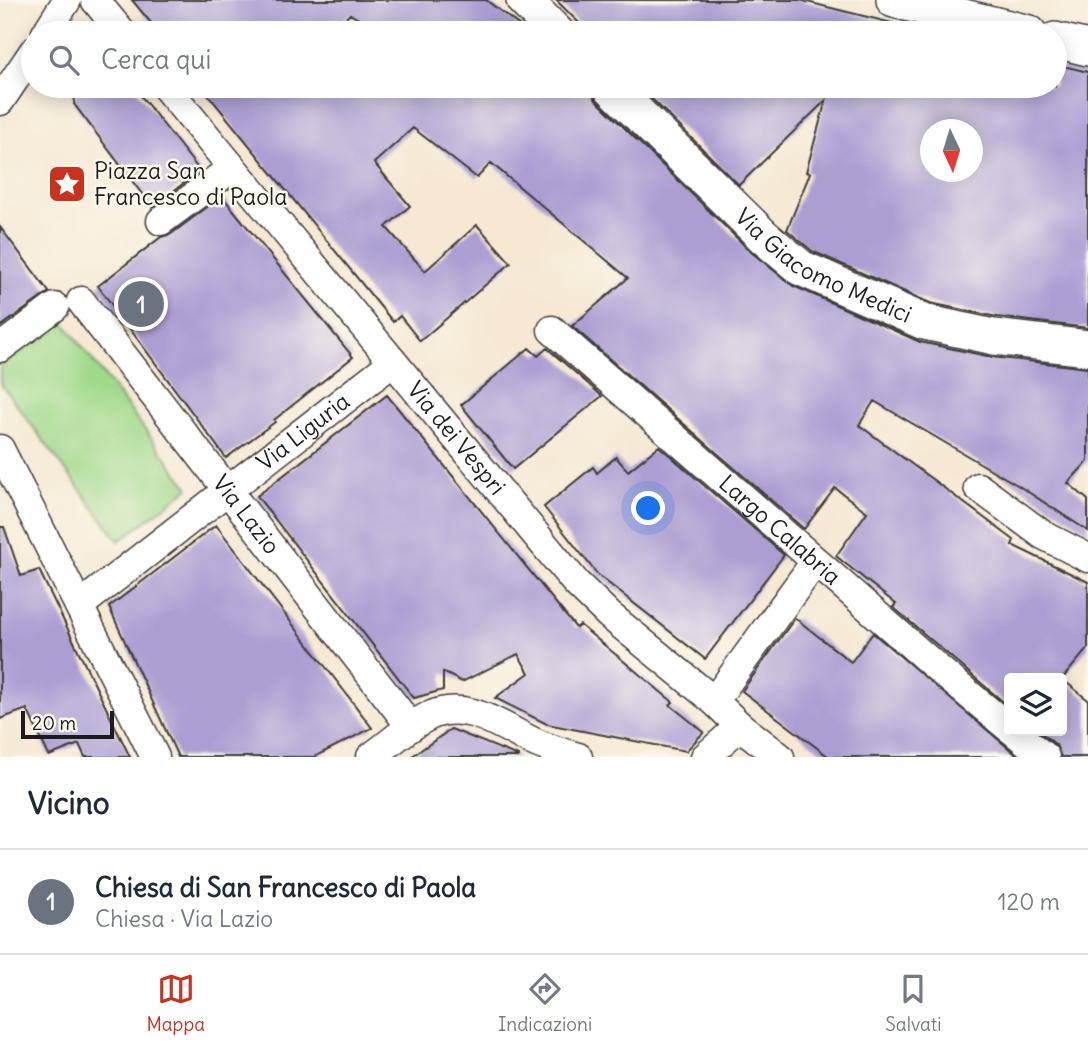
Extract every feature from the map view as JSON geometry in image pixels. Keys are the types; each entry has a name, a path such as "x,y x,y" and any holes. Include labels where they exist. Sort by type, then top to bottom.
{"street":[{"path":"54,21 67,0"},
{"path":"95,0 112,21"},
{"path":"524,0 545,21"},
{"path":"894,0 980,21"},
{"path":"1067,43 1088,48"},
{"path":"0,101 21,70"},
{"name":"Via dei Vespri","path":"175,98 576,583 609,615 780,757"},
{"name":"Via Giacomo Medici","path":"622,98 764,237 801,268 923,322 994,337 1088,348"},
{"path":"161,221 232,168"},
{"name":"Via Lazio","path":"0,348 68,304 228,491 411,727"},
{"name":"Largo Calabria","path":"552,330 942,673 1004,723"},
{"name":"Via Liguria","path":"79,606 393,362"},
{"path":"0,449 155,757"},
{"path":"978,487 1043,535 1088,558"},
{"path":"714,701 815,562"},
{"path":"371,757 411,727 432,715 451,711 471,712 486,717 537,744 578,757"},
{"path":"705,757 740,726"},
{"name":"Largo Calabria","path":"1020,736 1045,757"}],"green space":[{"path":"62,320 189,488 119,541 0,383 0,367"}],"building":[{"path":"132,0 486,0 513,21 362,21 350,14 342,21 149,21"},
{"path":"556,0 799,0 884,21 577,21"},
{"path":"1067,67 1088,72 1088,328 997,317 930,303 812,251 787,230 810,173 806,172 826,100 739,185 651,98 1067,98"},
{"path":"75,98 142,98 200,171 152,207 74,104"},
{"path":"211,98 595,98 750,251 793,286 920,342 992,357 1088,368 1088,461 1068,483 1088,500 1088,531 1019,486 874,401 859,425 1014,540 1012,545 1088,582 1088,648 1067,673 1004,673 1004,703 893,607 896,604 836,556 867,512 835,488 804,529 572,326 628,278 491,163 477,178 413,128 374,163 410,206 386,227 425,271 477,225 511,263 420,341 400,316 393,322"},
{"path":"222,196 353,357 274,420 275,422 226,458 98,286 161,237 171,234"},
{"path":"0,227 49,292 0,327"},
{"path":"529,348 538,356 547,348 602,396 513,469 461,405"},
{"path":"387,395 576,628 580,625 673,702 670,705 704,732 686,751 547,724 495,698 529,673 518,654 462,682 443,672 443,690 414,698 257,496"},
{"path":"659,446 784,555 705,659 598,575 544,507 593,467 597,473 616,457 628,471"},
{"path":"216,525 372,728 314,757 178,757 109,607"},
{"path":"0,527 4,527 21,576 39,570 130,757 85,757 79,744 49,756 27,709 0,719"},
{"path":"795,618 851,662 873,633 1019,757 829,757 742,691"},
{"path":"1067,683 1088,700 1088,757 1061,757 1056,745 1045,736 1067,736"},
{"path":"451,729 518,756 518,757 411,757"}],"place":[{"name":"Piazza San Francesco di Paola","path":"67,184"},
{"name":"Chiesa di San Francesco di Paola","path":"141,304"}]}
